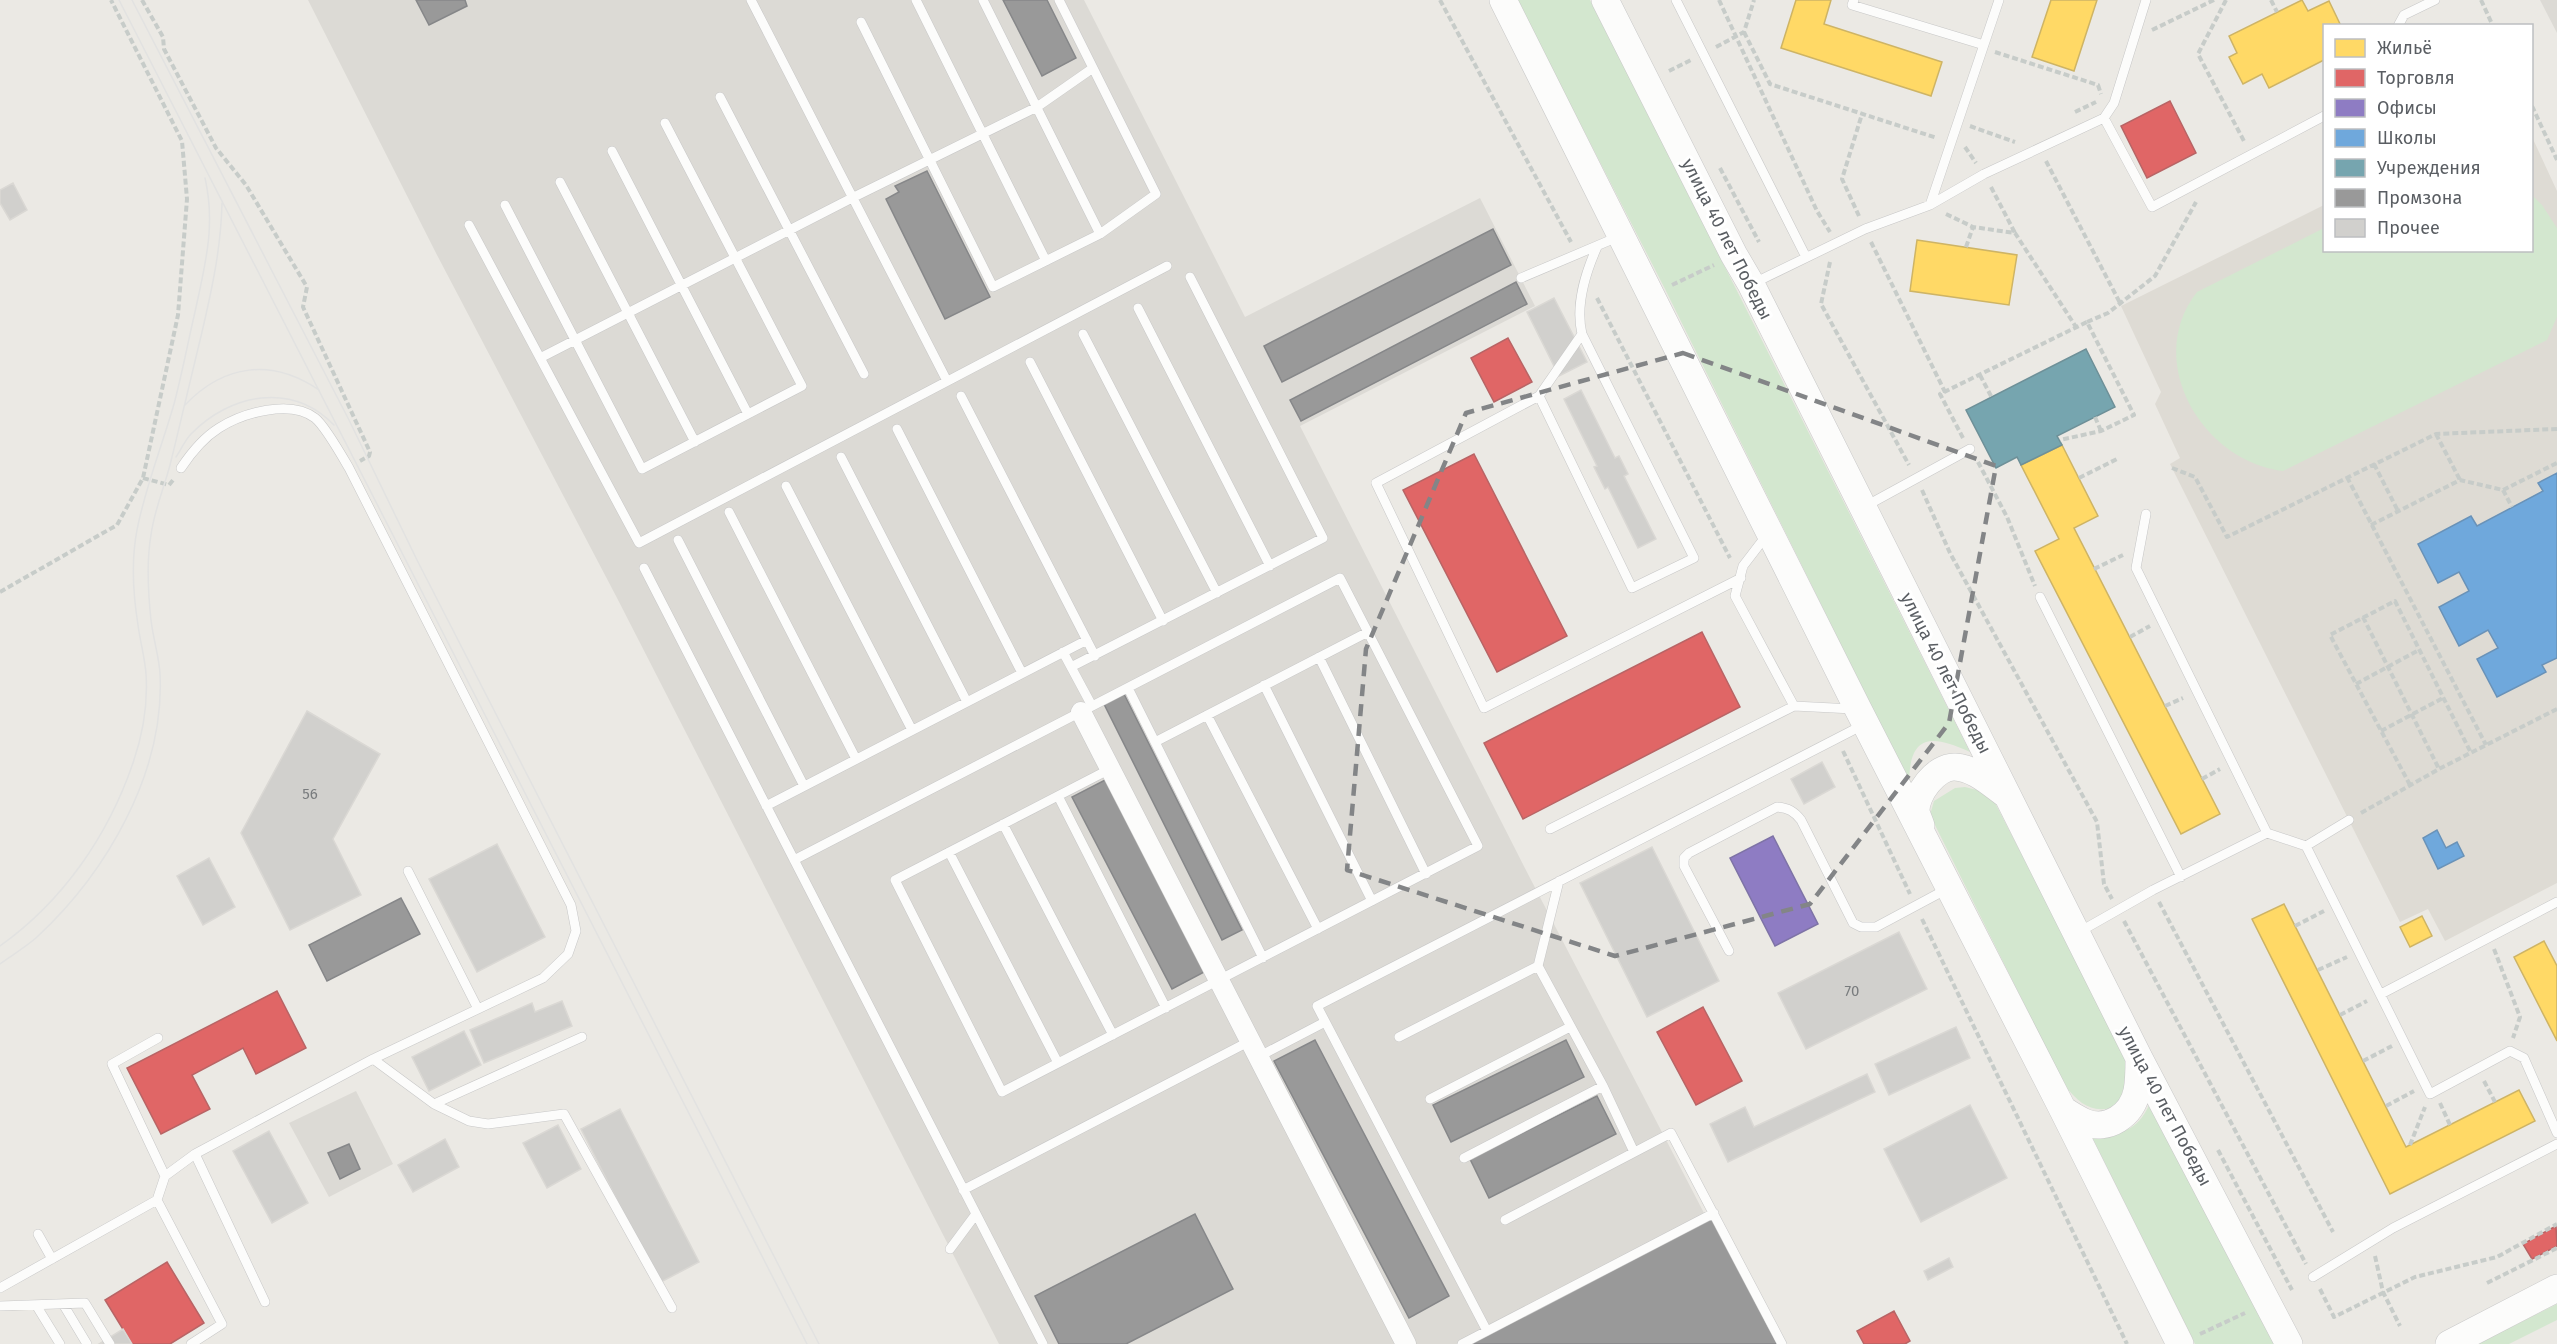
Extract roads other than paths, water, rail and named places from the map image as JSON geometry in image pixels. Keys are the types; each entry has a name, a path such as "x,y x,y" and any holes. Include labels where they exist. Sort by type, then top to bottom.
{"street":[{"path":"1503,0 1928,846 2063,1110 2186,1341"},
{"name":"улица 40 лет Победы","path":"1605,0 1734,255 1751,284 2139,1058 2289,1344"},
{"path":"1086,709 1110,769 1406,1344"},
{"path":"1928,846 1916,812 1921,792 1938,772 1954,767 1972,771 2008,795"},
{"path":"2063,1110 2085,1123 2102,1125 2114,1122 2130,1111 2137,1091 2139,1058"},
{"path":"2449,1344 2557,1288"}],"lane":[{"path":"750,0 947,381"},
{"path":"916,0 1046,261"},
{"path":"983,0 1100,234"},
{"path":"861,22 993,287 1100,234 1156,194 1059,0"},
{"path":"1676,0 1806,257"},
{"path":"1854,0 1852,5 1983,47"},
{"path":"1930,205 1999,0"},
{"path":"1751,284 1864,229 1930,205 1984,174 2104,118 2114,103 2146,0"},
{"path":"2399,24 2404,15 2435,0"},
{"path":"540,358 852,198 1037,107 1093,68"},
{"path":"720,97 864,374"},
{"path":"2104,118 2152,207 2323,117"},
{"path":"505,205 642,469 695,442 802,386 665,123"},
{"path":"612,151 748,414"},
{"path":"560,182 695,442"},
{"path":"469,225 639,543 1167,266"},
{"path":"1521,278 1622,235"},
{"path":"1539,396 1632,588 1694,558 1582,334 1579,320 1586,272 1597,247"},
{"path":"1071,667 1323,538 1190,277"},
{"path":"1138,308 1270,566"},
{"path":"1083,334 1216,593"},
{"path":"1582,334 1539,396 1376,483 1484,708 1740,578"},
{"path":"1030,362 1163,621"},
{"path":"961,396 1095,656"},
{"path":"0,1288 157,1200 165,1176 195,1154 373,1059 543,978 568,954 576,931 572,906 349,468 315,418 289,408 245,415 217,429 194,449 181,468"},
{"path":"897,429 1022,673"},
{"path":"1862,508 1970,449"},
{"path":"841,457 967,702"},
{"path":"786,486 912,730"},
{"path":"729,512 856,759"},
{"path":"2146,514 2136,568 2267,833 2306,846 2430,1090 2510,1051 2524,1058 2557,1133"},
{"path":"1769,532 1743,566 1735,596 1794,706"},
{"path":"678,540 804,786"},
{"path":"644,568 1043,1344"},
{"path":"794,860 1340,578 1478,846 1002,1092 895,880 1110,769"},
{"path":"2040,597 2181,877"},
{"path":"1155,742 1368,632"},
{"path":"766,806 1087,640"},
{"path":"1064,652 1086,709"},
{"path":"1319,657 1426,874"},
{"path":"1264,685 1372,901"},
{"path":"1128,688 1263,958"},
{"path":"1550,829 1794,706 1862,716"},
{"path":"1207,715 1318,929"},
{"path":"1487,1331 1317,1006 1837,739 1862,716"},
{"path":"1058,796 1166,1008"},
{"path":"1729,951 1684,866 1684,858 1689,853 1777,807 1794,812 1801,820 1853,922 1861,927 1876,927 1950,888"},
{"path":"2306,846 2349,820"},
{"path":"1003,824 1113,1035"},
{"path":"2077,933 2153,890 2267,833"},
{"path":"949,852 1058,1063"},
{"path":"408,871 478,1009"},
{"path":"1559,881 1538,966 1603,1086 1634,1152"},
{"path":"2381,994 2557,902"},
{"path":"1399,1037 1538,966"},
{"path":"963,1190 1254,1049 1325,1022"},
{"path":"1430,1099 1570,1028"},
{"path":"434,1104 582,1037"},
{"path":"158,1038 112,1064 165,1176"},
{"path":"373,1059 434,1104 469,1121 488,1124 564,1114 672,1308"},
{"path":"1464,1158 1603,1086"},
{"path":"1505,1220 1671,1133 1782,1344"},
{"path":"2313,1277 2372,1241 2557,1144"},
{"path":"195,1154 265,1302"},
{"path":"157,1200 222,1324 192,1344"},
{"path":"1462,1344 1714,1213"},
{"path":"950,1250 976,1214"},
{"path":"38,1234 52,1259"},
{"path":"0,1306 85,1303 110,1344"},
{"path":"63,1304 87,1344"},
{"path":"36,1305 60,1344"}],"tram line":[{"path":"119,0 807,1344"},
{"path":"132,0 349,420 417,560 819,1344"},
{"path":"0,946 44,909 81,865 111,816 123,790 140,741 146,685 134,589 135,542 144,498 177,393 202,278 209,229 205,178"},
{"path":"0,964 24,948 63,911 108,851 127,818 142,783 153,747 159,711 160,674 149,599 149,546 154,517 170,465 209,300 218,252 222,203"},
{"path":"185,405 200,391 216,381 249,370 284,373 319,390"},
{"path":"176,457 189,436 207,420 224,409 262,398 281,398 300,402 317,411 334,425"}]}
